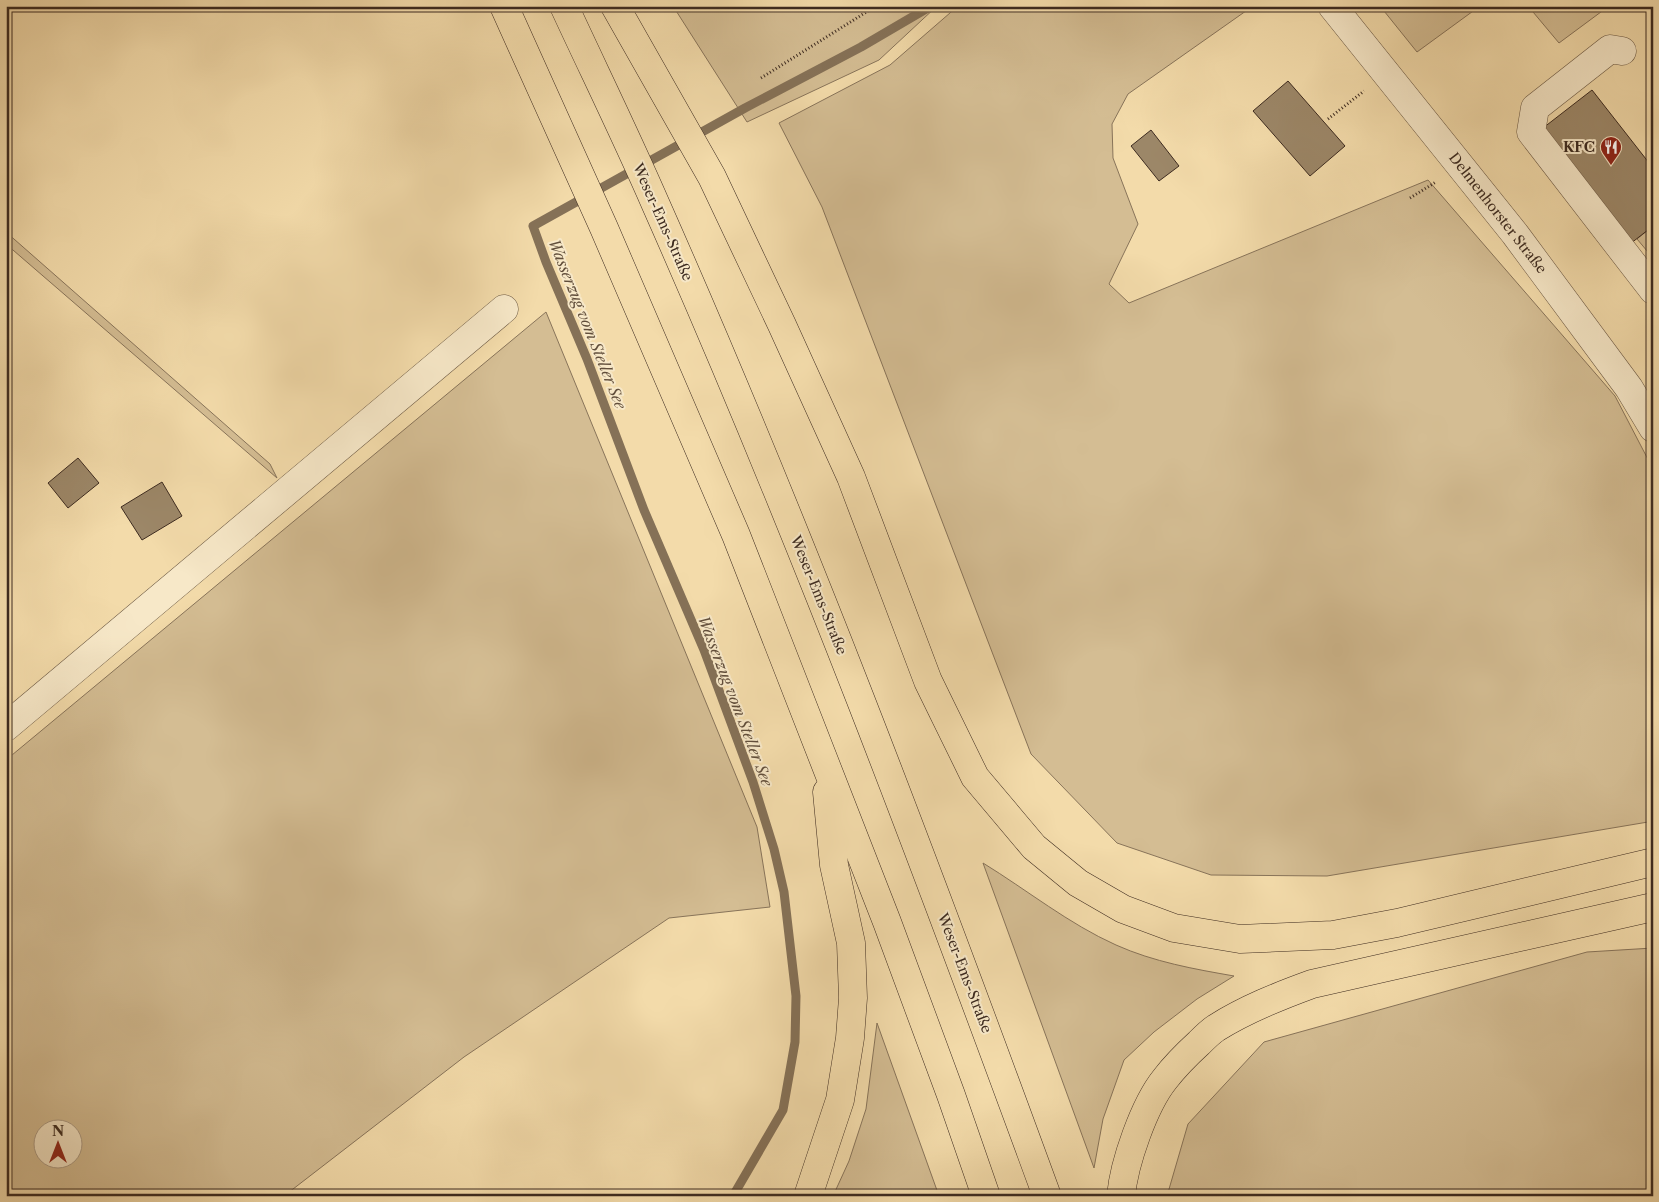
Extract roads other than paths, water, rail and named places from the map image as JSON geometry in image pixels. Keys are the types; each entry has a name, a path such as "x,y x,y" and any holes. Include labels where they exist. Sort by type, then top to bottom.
{"highway":[{"path":"504,6 604,228 736,535 824,758 951,1094 986,1196"},
{"name":"Weser-Ems-Straße","path":"564,6 656,205 769,471 842,652 974,996 1047,1196"},
{"path":"615,6 712,177 852,477 928,681 975,776 1034,846 1078,882 1123,909 1174,928 1240,939 1333,935 1397,923 1653,862"},
{"path":"808,1196 840,1100 850,1038 853,998 851,943 834,865 824,758"},
{"path":"1122,1196 1122,1182 1134,1139 1163,1081 1214,1030 1254,1007 1312,984 1653,908"}],"street":[{"name":"Delmenhorster Straße","path":"1332,6 1515,234 1629,388 1653,428"},
{"path":"1622,51 1610,49 1536,108 1531,132 1653,290"},
{"path":"6,727 504,309"}],"waterway":[{"name":"Wasserzug vom Steller See","path":"733,1196 783,1110 795,1042 796,996 784,892 774,849 753,782 704,650 644,510 587,359 533,226 745,108 861,47 931,6"}],"place":[{"name":"KFC","path":"1611,166"}]}
